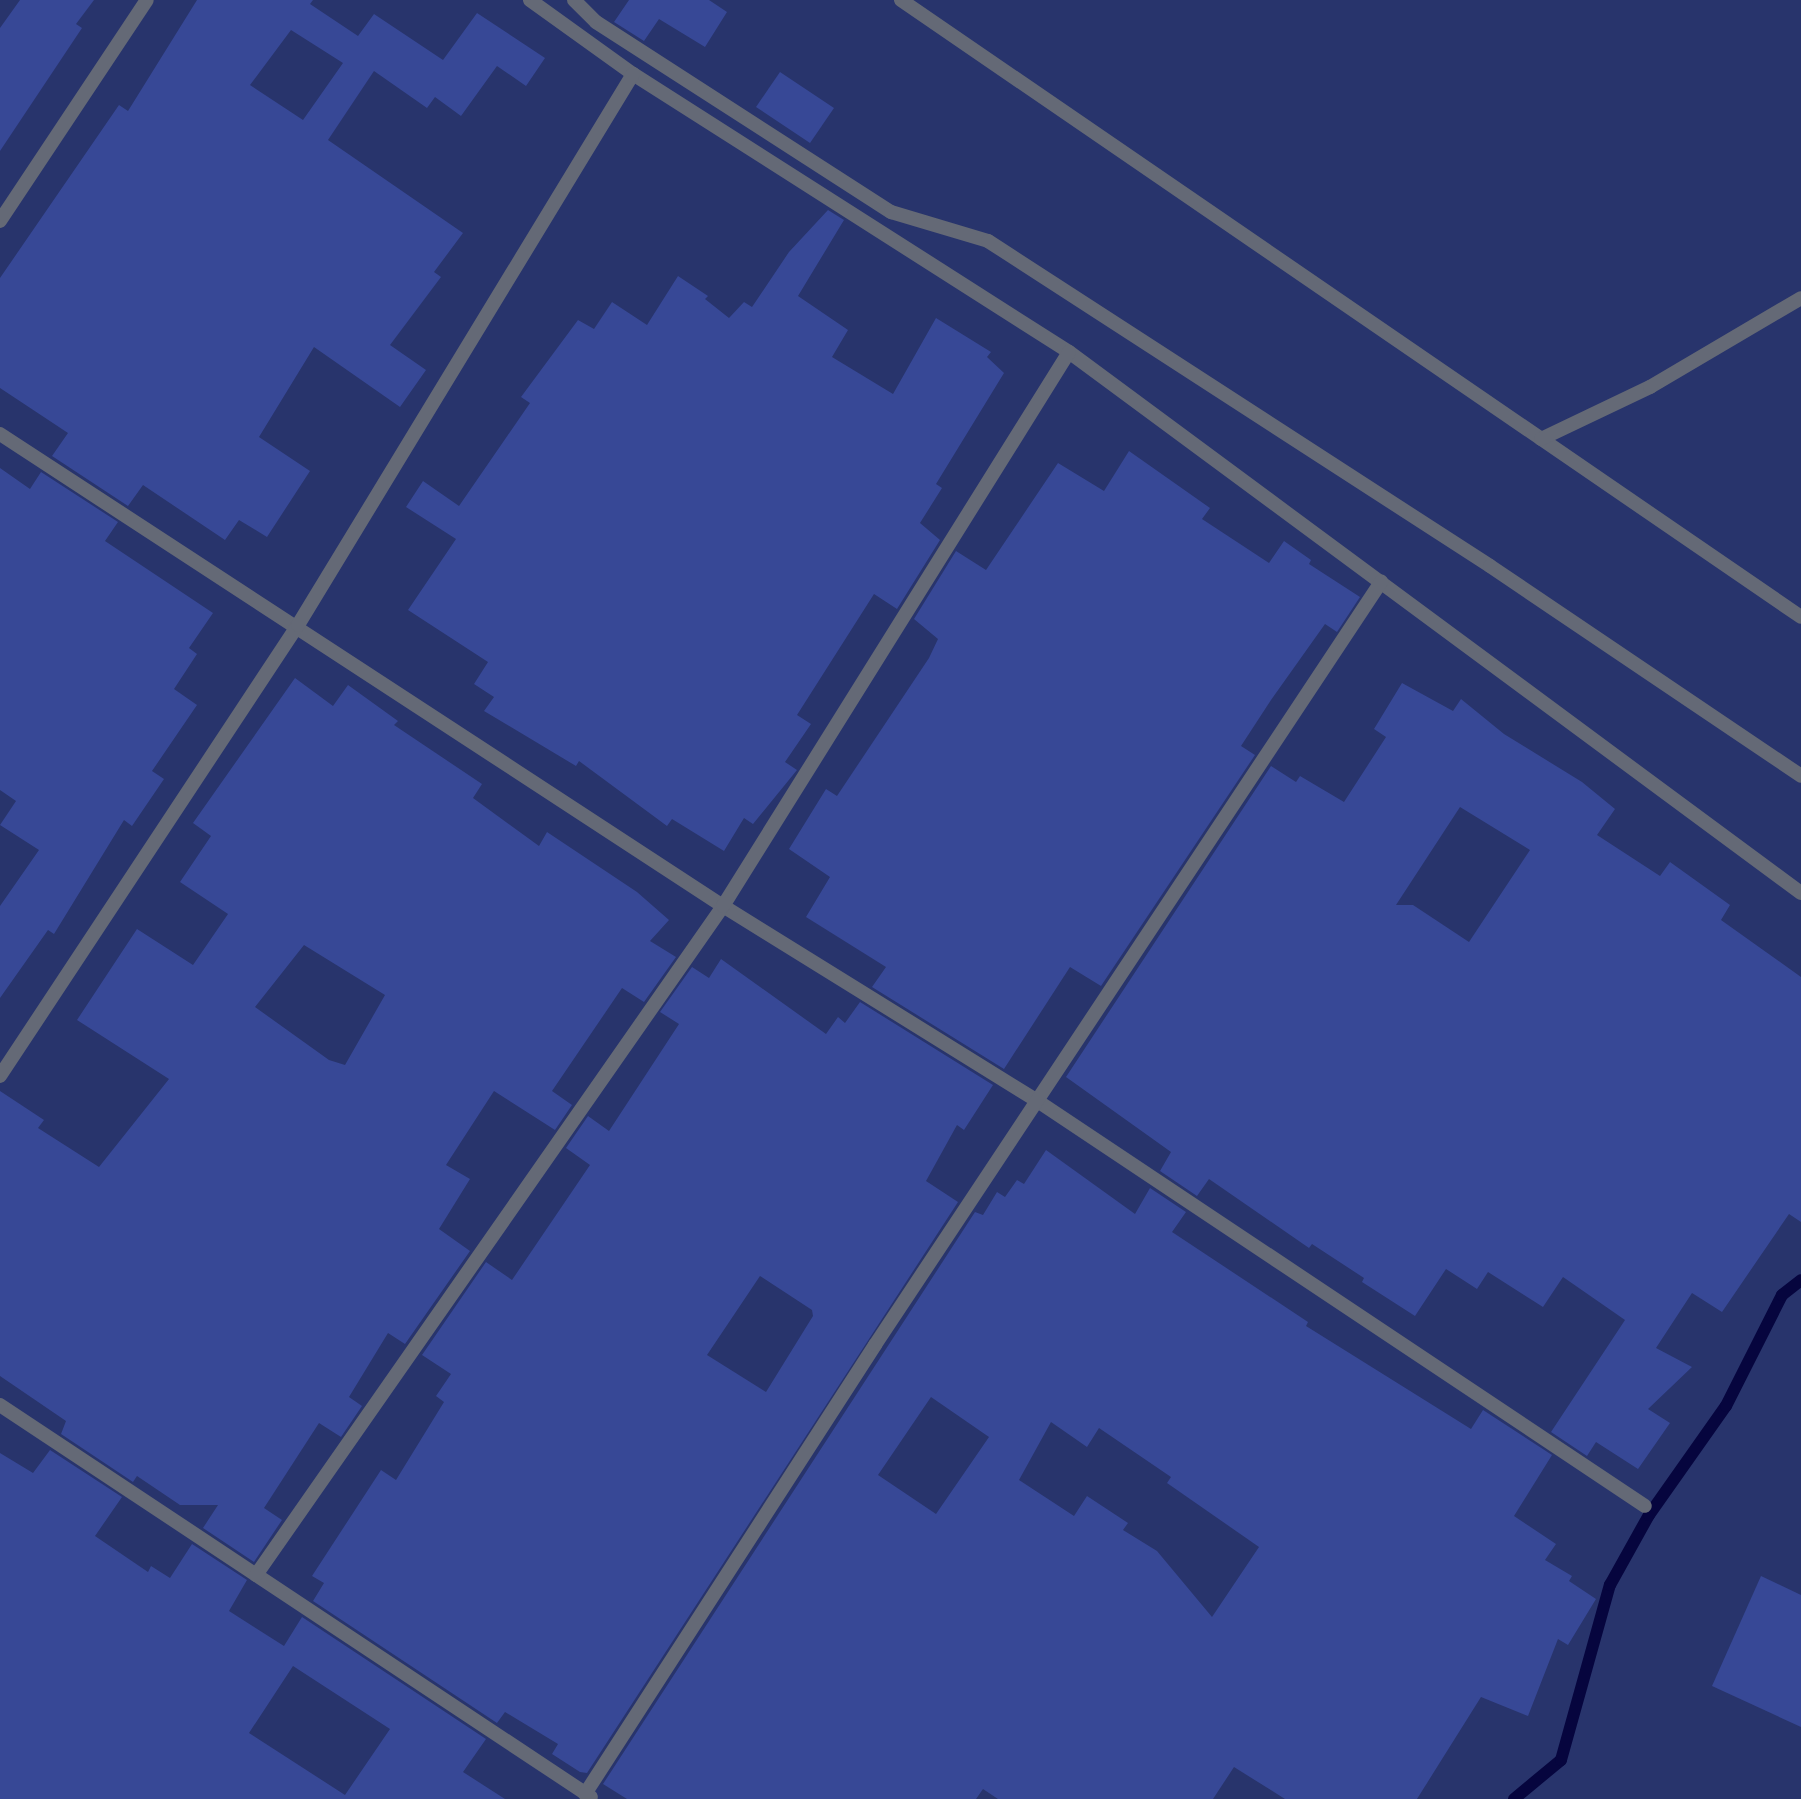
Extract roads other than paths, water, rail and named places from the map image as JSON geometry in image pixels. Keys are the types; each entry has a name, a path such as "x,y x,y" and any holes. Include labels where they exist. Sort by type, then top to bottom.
{"street":[{"path":"0,221 147,0"},
{"path":"530,0 633,74 1069,352 1801,893"},
{"path":"574,0 596,22 891,212 988,241 1490,566 1801,776"},
{"path":"901,0 1801,617"},
{"path":"0,1076 298,625 633,74"},
{"path":"1541,439 1650,387 1801,298"},
{"path":"256,1575 723,906 1069,352"},
{"path":"0,434 298,625 723,906 1039,1102 1644,1506"},
{"path":"0,1405 589,1796 875,1345 1039,1102 1381,582"}],"waterway":[{"path":"1514,1799 1561,1760 1610,1585 1649,1515 1726,1406 1782,1295 1801,1280"}]}
